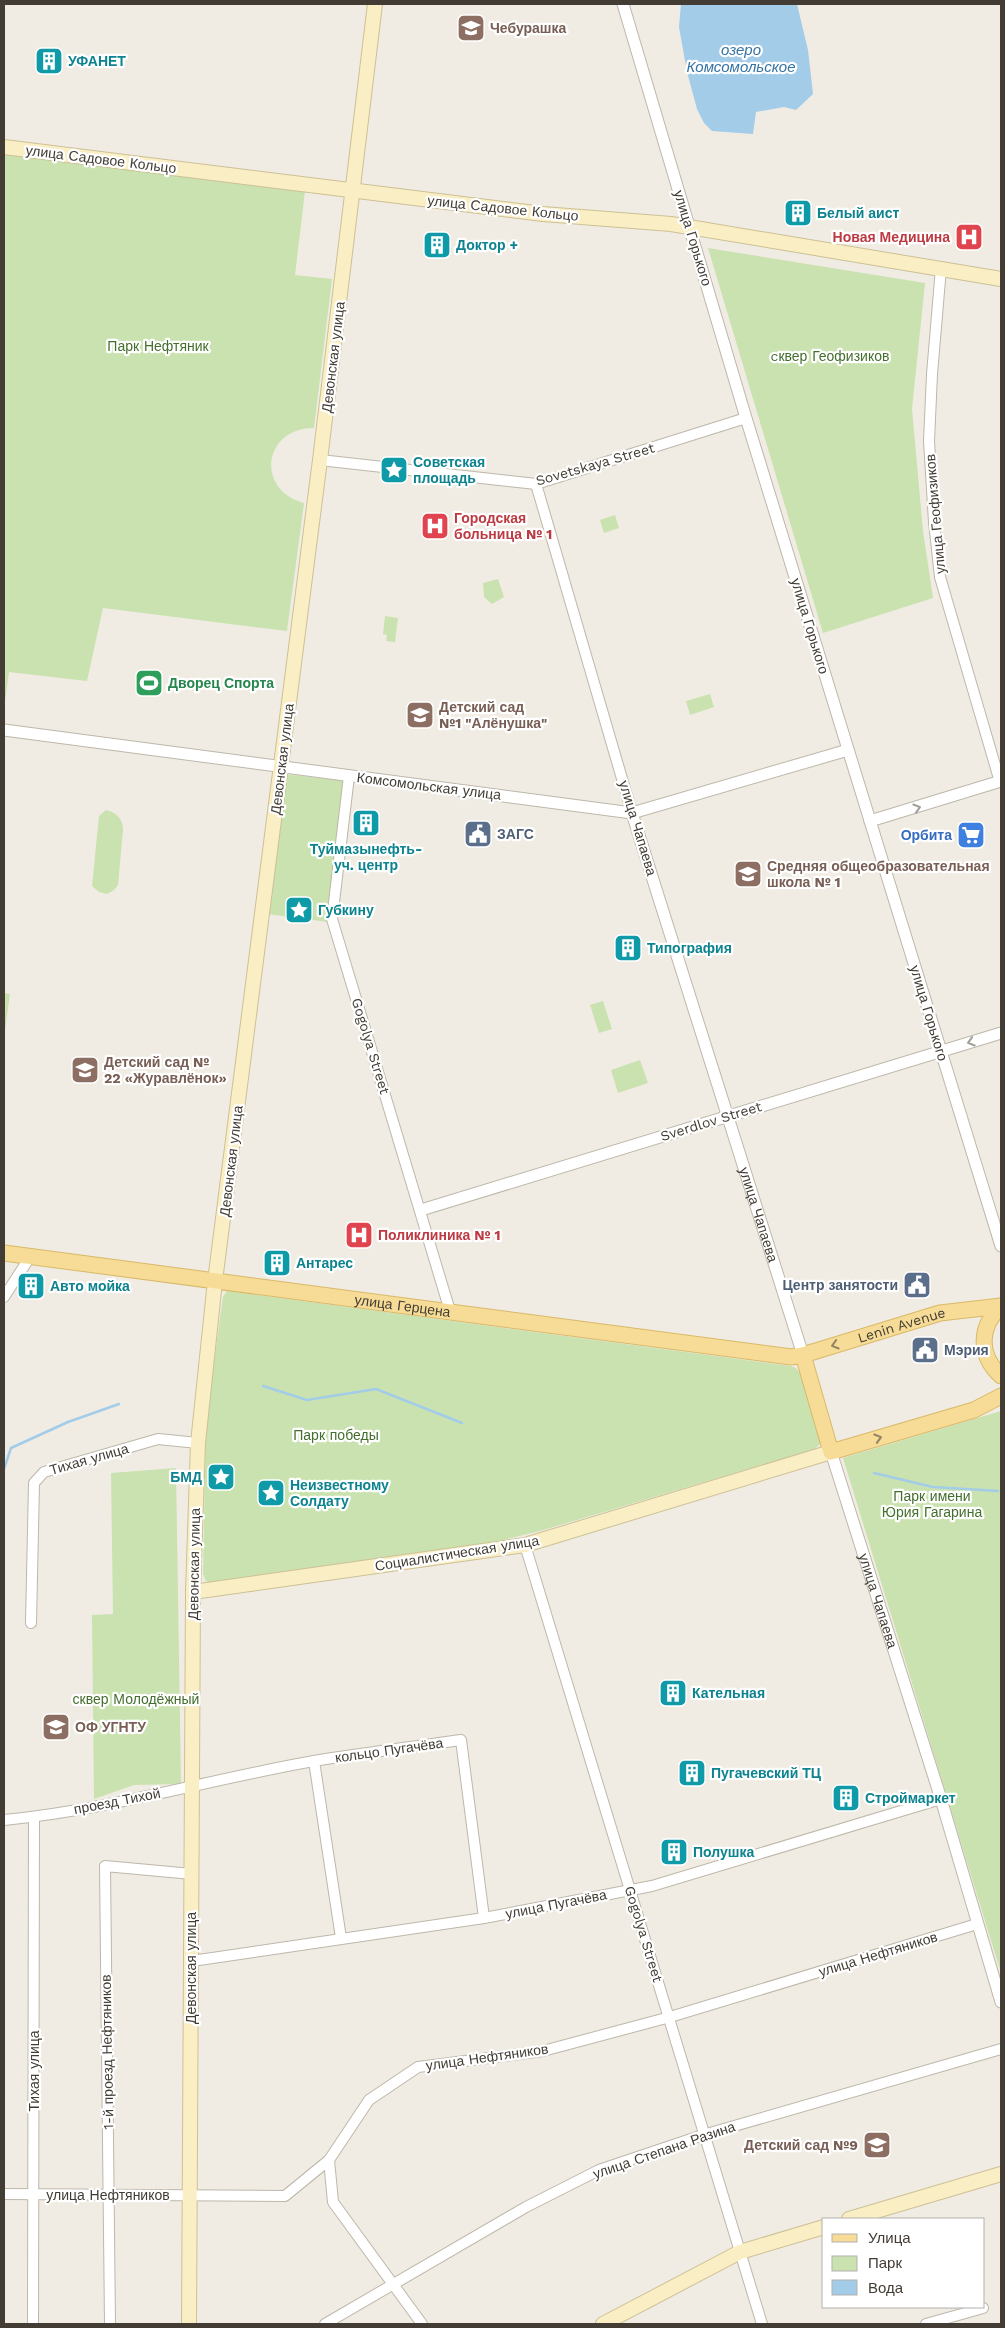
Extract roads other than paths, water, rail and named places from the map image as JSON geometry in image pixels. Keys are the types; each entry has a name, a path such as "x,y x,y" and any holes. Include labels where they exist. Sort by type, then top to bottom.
{"main road":[{"name":"Девонская улица","path":"189,2324 188,2195 192,1874 196,1786 193,1592 198,1442 215,1282 320,460 375,4"},
{"name":"улица Садовое Кольцо","path":"4,146 353,190 367,194 543,214 689,226 1001,279"},
{"name":"улица Герцена","path":"4,1253 791,1357 803,1355"},
{"name":"Lenin Avenue","path":"803,1355 940,1313 1001,1306"},
{"path":"1001,1306 990,1319 984,1336 987,1359 1001,1376"},
{"name":"улица Чапаева","path":"803,1355 831,1452"},
{"path":"831,1452 974,1410 1001,1396"},
{"name":"Социалистическая улица","path":"193,1592 525,1545 831,1452"},
{"path":"852,2218 1001,2174"},
{"path":"603,2324 740,2252 822,2228"}],"street":[{"name":"улица Горького","path":"623,4 746,418 1001,1246"},
{"name":"улица Геофизиков","path":"941,268 932,374 929,441 940,577 1001,782"},
{"name":"Sovetskaya Street","path":"320,460 536,484 746,418"},
{"name":"улица Чапаева","path":"536,484 632,813 803,1355"},
{"name":"Комсомольская улица","path":"4,730 632,813 848,750"},
{"name":"Gogolya Street","path":"350,776 332,919 450,1311"},
{"path":"870,821 1001,782"},
{"name":"Sverdlov Street","path":"421,1210 1001,1033"},
{"path":"4,1297 30,1257"},
{"name":"Тихая улица","path":"31,1623 34,1483 44,1472 158,1439 198,1442"},
{"name":"улица Чапаева","path":"831,1452 940,1799 1001,2002"},
{"name":"Gogolya Street","path":"525,1545 762,2324"},
{"name":"кольцо Пугачёва","path":"196,1786 314,1761 461,1740 484,1918"},
{"path":"314,1761 342,1938"},
{"name":"проезд Тихой","path":"4,1820 34,1817 196,1786"},
{"name":"улица Пугачёва","path":"192,1960 484,1918 652,1886 940,1799"},
{"name":"Тихая улица","path":"33,2324 34,1817"},
{"name":"1-й проезд Нефтяников","path":"110,2324 105,1866 192,1874"},
{"name":"улица Нефтяников","path":"4,2194 286,2196 328,2160 368,2100 418,2067 543,2051 670,2017 977,1924"},
{"name":"улица Степана Разина","path":"325,2324 526,2207 599,2170 704,2134 1001,2049"},
{"path":"328,2160 333,2202 422,2324"},
{"path":"926,2324 983,2308"}],"water":[{"name":"озеро Комсомольское","path":"681,4 797,4 808,50 813,94 796,110 784,107 756,112 753,134 712,131 704,123 697,109 687,72 679,27"}],"waterway":[{"path":"263,1386 307,1400 376,1389 462,1423"},
{"path":"4,1469 11,1448 68,1422 119,1404"},
{"path":"874,1473 933,1487 998,1491"}],"place":[{"name":"Чебурашка","path":"471,28"},
{"name":"УФАНЕТ","path":"49,61"},
{"name":"Белый аист","path":"798,213"},
{"name":"Новая Медицина","path":"969,237"},
{"name":"Доктор +","path":"437,245"},
{"name":"Советская площадь","path":"394,470"},
{"name":"Городская больница № 1","path":"435,526"},
{"name":"Дворец Спорта","path":"149,683"},
{"name":"Детский сад №1 \"Алёнушка\"","path":"420,715"},
{"name":"Туймазынефть- уч. центр","path":"366,823"},
{"name":"ЗАГС","path":"478,834"},
{"name":"Орбита","path":"971,835"},
{"name":"Средняя общеобразовательная школа № 1","path":"748,874"},
{"name":"Губкину","path":"299,910"},
{"name":"Типография","path":"628,948"},
{"name":"Детский сад № 22 «Журавлёнок»","path":"85,1070"},
{"name":"Поликлиника № 1","path":"359,1235"},
{"name":"Антарес","path":"277,1263"},
{"name":"Центр занятости","path":"917,1285"},
{"name":"Авто мойка","path":"31,1286"},
{"name":"Мэрия","path":"925,1350"},
{"name":"БМД","path":"221,1477"},
{"name":"Неизвестному Солдату","path":"271,1493"},
{"name":"Кательная","path":"673,1693"},
{"name":"ОФ УГНТУ","path":"56,1727"},
{"name":"Пугачевский ТЦ","path":"692,1773"},
{"name":"Строймаркет","path":"846,1798"},
{"name":"Полушка","path":"674,1852"},
{"name":"Детский сад №9","path":"877,2145"}],"park label":[{"name":"Парк Нефтяник","path":"158,346"},
{"name":"cквер Геофизиков","path":"830,356"},
{"name":"Парк победы","path":"336,1435"},
{"name":"Парк имени Юрия Гагарина","path":"932,1504"},
{"name":"сквер Молодёжный","path":"136,1699"}]}
